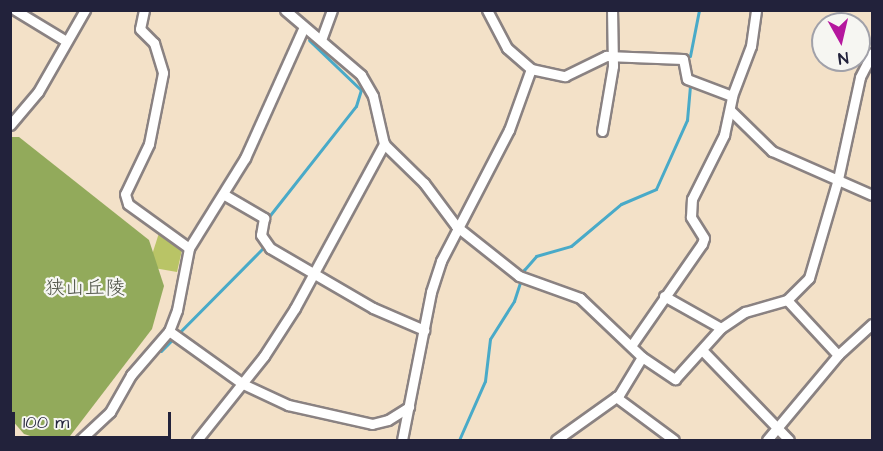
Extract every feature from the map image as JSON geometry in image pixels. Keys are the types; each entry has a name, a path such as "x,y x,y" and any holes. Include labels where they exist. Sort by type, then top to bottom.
{"street":[{"path":"15,10 66,41"},
{"path":"10,125 38,92 85,10"},
{"path":"144,10 140,29 157,49 163,73 149,144 125,194 128,204 189,248"},
{"path":"285,10 303,29 321,39 366,82 380,117 384,144 424,183 456,226 523,278 580,298 642,357 675,379 721,328 745,312 787,300 808,278 838,179 860,76 873,53"},
{"path":"321,39 332,10"},
{"path":"487,10 507,48 531,69 565,76 611,56 684,58 687,79 732,96"},
{"path":"602,131 611,56 612,10"},
{"path":"632,346 664,296 702,244 704,238 691,217 692,199 724,135 732,96 751,46 756,10"},
{"path":"80,441 110,412 131,375 169,331 177,310 189,248 245,158 303,29"},
{"path":"402,441 431,292 456,226 504,140 531,69"},
{"path":"730,110 772,151 829,179 838,179 873,195"},
{"path":"197,441 243,384 288,318 384,144"},
{"path":"223,194 264,218 261,235 270,248 373,308 424,330"},
{"path":"664,296 721,328"},
{"path":"787,300 838,355"},
{"path":"767,441 838,355 873,324"},
{"path":"169,331 243,384 288,405 372,424 388,420 409,407"},
{"path":"865,332 873,340"},
{"path":"702,350 789,441"},
{"path":"556,441 616,397 642,357"},
{"path":"616,397 674,441"}],"green space":[{"name":"狭山丘陵","path":"10,137 19,137 149,240 164,286 152,329 67,440 43,440 24,434 11,419"},
{"path":"159,233 182,250 177,272 154,268 151,258"}],"waterway":[{"path":"690,56 699,10"},
{"path":"267,219 356,106 361,90 309,40"},
{"path":"459,440 485,381 490,339 514,301 524,270 536,256 571,246 621,204 656,189 687,120 690,87"},
{"path":"161,351 265,246"}]}
